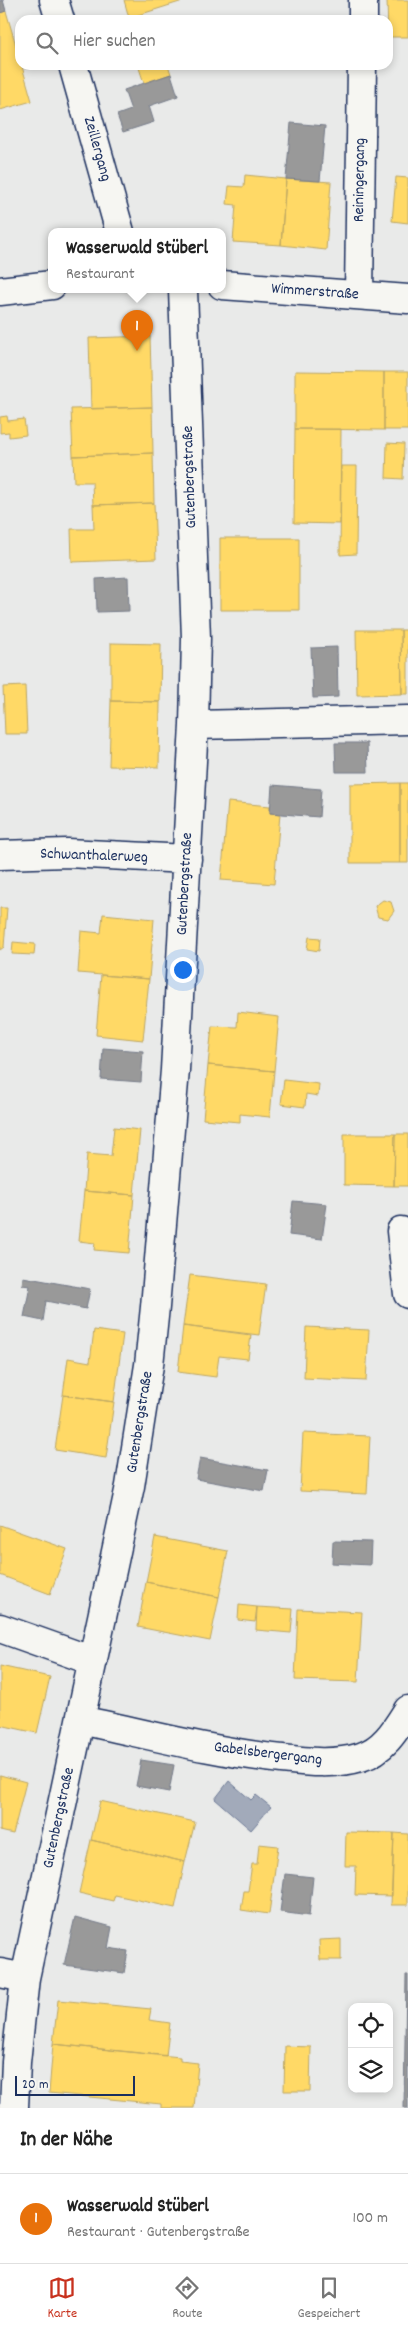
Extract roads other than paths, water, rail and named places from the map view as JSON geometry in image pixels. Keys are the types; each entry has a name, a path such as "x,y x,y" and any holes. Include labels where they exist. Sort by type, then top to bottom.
{"street":[{"path":"54,0 58,15"},
{"path":"363,0 363,15"},
{"name":"Zeillergang","path":"74,70 119,228"},
{"name":"Reiningergang","path":"359,295 362,70"},
{"path":"0,291 48,285"},
{"name":"Wimmerstraße","path":"226,285 408,299"},
{"name":"Gutenbergstraße","path":"14,2108 16,2062 13,1976 80,1720 130,1486 149,1364 175,1070 194,725 196,638 183,293"},
{"path":"194,725 408,720"},
{"name":"Schwanthalerweg","path":"0,855 68,853 187,859"},
{"path":"401,1231 408,1294"},
{"path":"0,1628 93,1661"},
{"name":"Gabelsbergergang","path":"80,1720 243,1755 304,1762 335,1762 362,1757 383,1745 408,1710"}],"water":[{"path":"229,1781 251,1800 256,1795 271,1807 251,1830 215,1799"}],"place":[{"name":"Wasserwald Stüberl","path":"137,351"}]}
